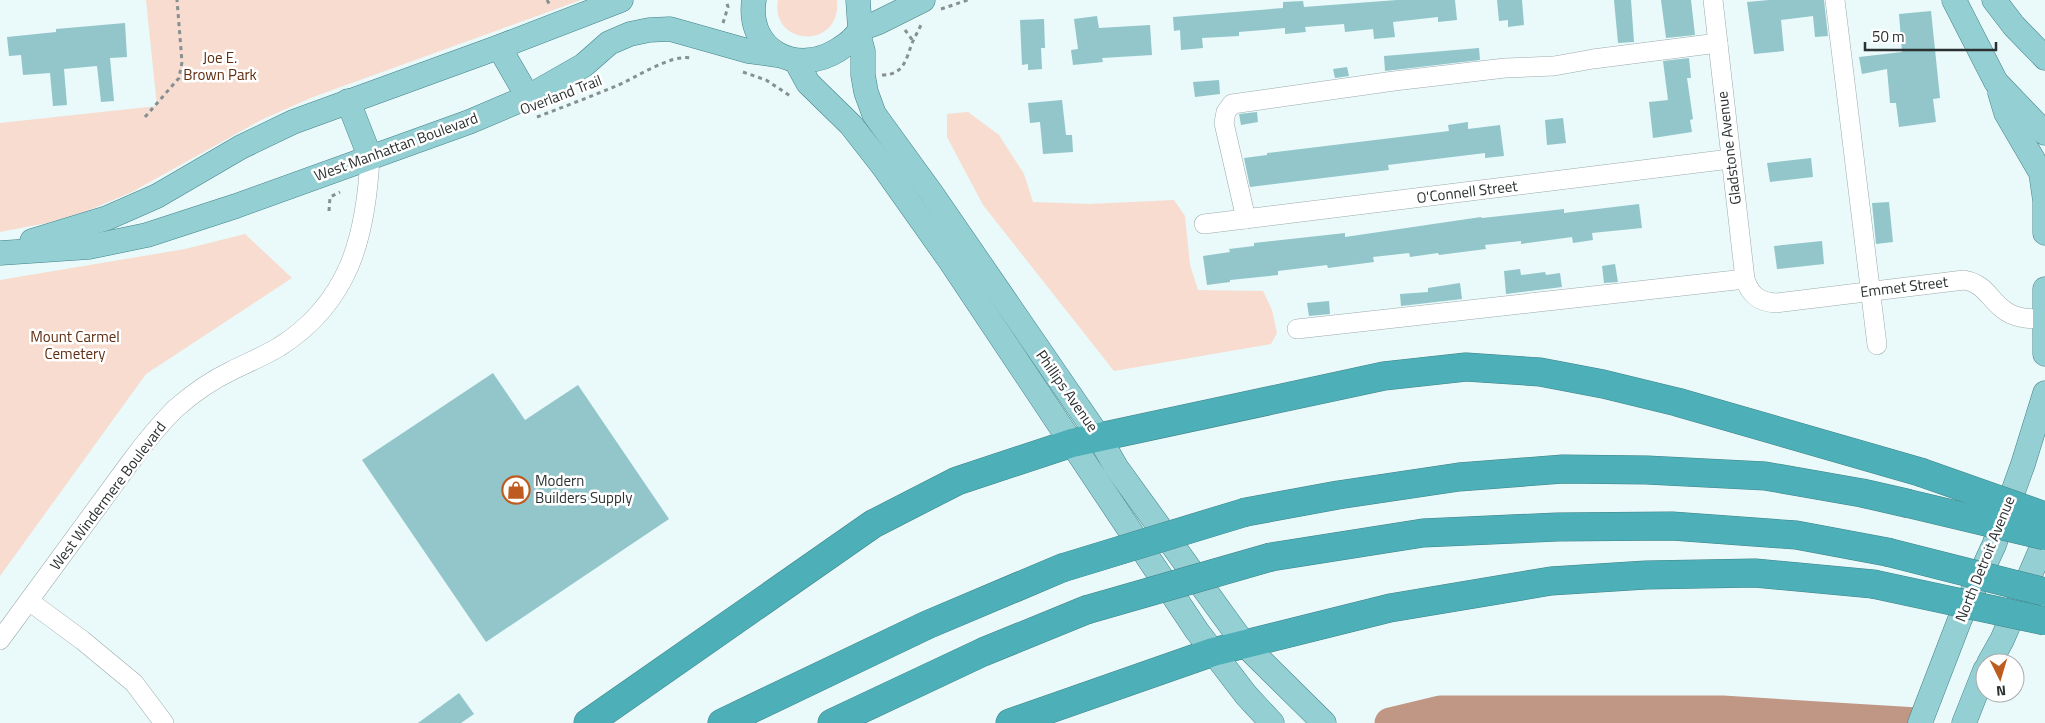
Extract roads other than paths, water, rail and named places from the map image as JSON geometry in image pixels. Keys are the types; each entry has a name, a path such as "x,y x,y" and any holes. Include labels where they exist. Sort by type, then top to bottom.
{"highway":[{"path":"588,723 873,524 957,481 1072,443 1384,376 1466,367 1540,372 1603,384 1806,438 1920,472 2045,516"},
{"path":"722,723 927,625 1062,568 1246,512 1338,494 1459,477 1563,469 1647,470 1765,476 1862,493 2045,536"},
{"path":"832,723 983,652 1086,610 1271,557 1423,533 1566,527 1672,526 1786,535 1887,552 2045,592"},
{"path":"1010,723 1213,652 1390,608 1551,581 1646,575 1755,573 1873,584 2045,621"}],"main road":[{"name":"West Manhattan Boulevard","path":"0,252 83,226 130,208 185,181 268,132 621,0"},
{"path":"754,0 752,9 755,25 764,42 786,58 808,84 850,125 883,166 951,262 1197,631 1246,695 1272,723"},
{"name":"Phillips Avenue","path":"858,0 859,31 863,51 863,75 866,92 874,114 932,194 1099,437 1116,467 1244,644 1285,687 1324,723"},
{"path":"1954,0 1996,82 2006,113 2041,173 2045,201 2045,233"},
{"path":"1994,0 2014,26 2045,58"},
{"path":"859,31 877,23 927,11"},
{"name":"West Manhattan Boulevard","path":"0,252 89,247 146,234 369,168 469,122 529,108 610,43 630,34 649,30 670,29 748,51 786,58 816,59 834,53 847,44 859,31"},
{"path":"499,47 529,108"},
{"path":"1996,82 2045,133"},
{"path":"348,101 369,168"},
{"path":"2045,288 2045,354"},
{"name":"North Detroit Avenue","path":"1920,723 1960,620 1994,545 2023,464 2045,393"},
{"path":"1995,653 2045,540"},
{"path":"1964,723 1975,695"}],"street":[{"name":"Gladstone Avenue","path":"1713,0 1730,159 1749,286"},
{"path":"1835,0 1877,345"},
{"path":"1246,219 1224,123 1226,112 1232,104 1394,81 1505,68 1573,63 1718,43"},
{"name":"O'Connell Street","path":"1204,224 1730,159"},
{"name":"West Windermere Boulevard","path":"0,640 144,444 176,409 203,388 230,371 279,347 300,331 333,296 346,273 361,233 367,202 369,168"},
{"name":"Emmet Street","path":"1749,286 1759,300 1776,303 1964,280 1975,282 2005,311 2013,315 2045,319"},
{"path":"1297,329 1749,286"},
{"path":"29,601 82,640 134,683 164,723"}],"waterway":[{"path":"1390,723 1440,711 1722,711 1917,723"}],"place":[{"name":"Modern Builders Supply","path":"516,490"}],"park label":[{"name":"Joe E. Brown Park","path":"220,66"},
{"name":"Mount Carmel Cemetery","path":"75,346"}]}
